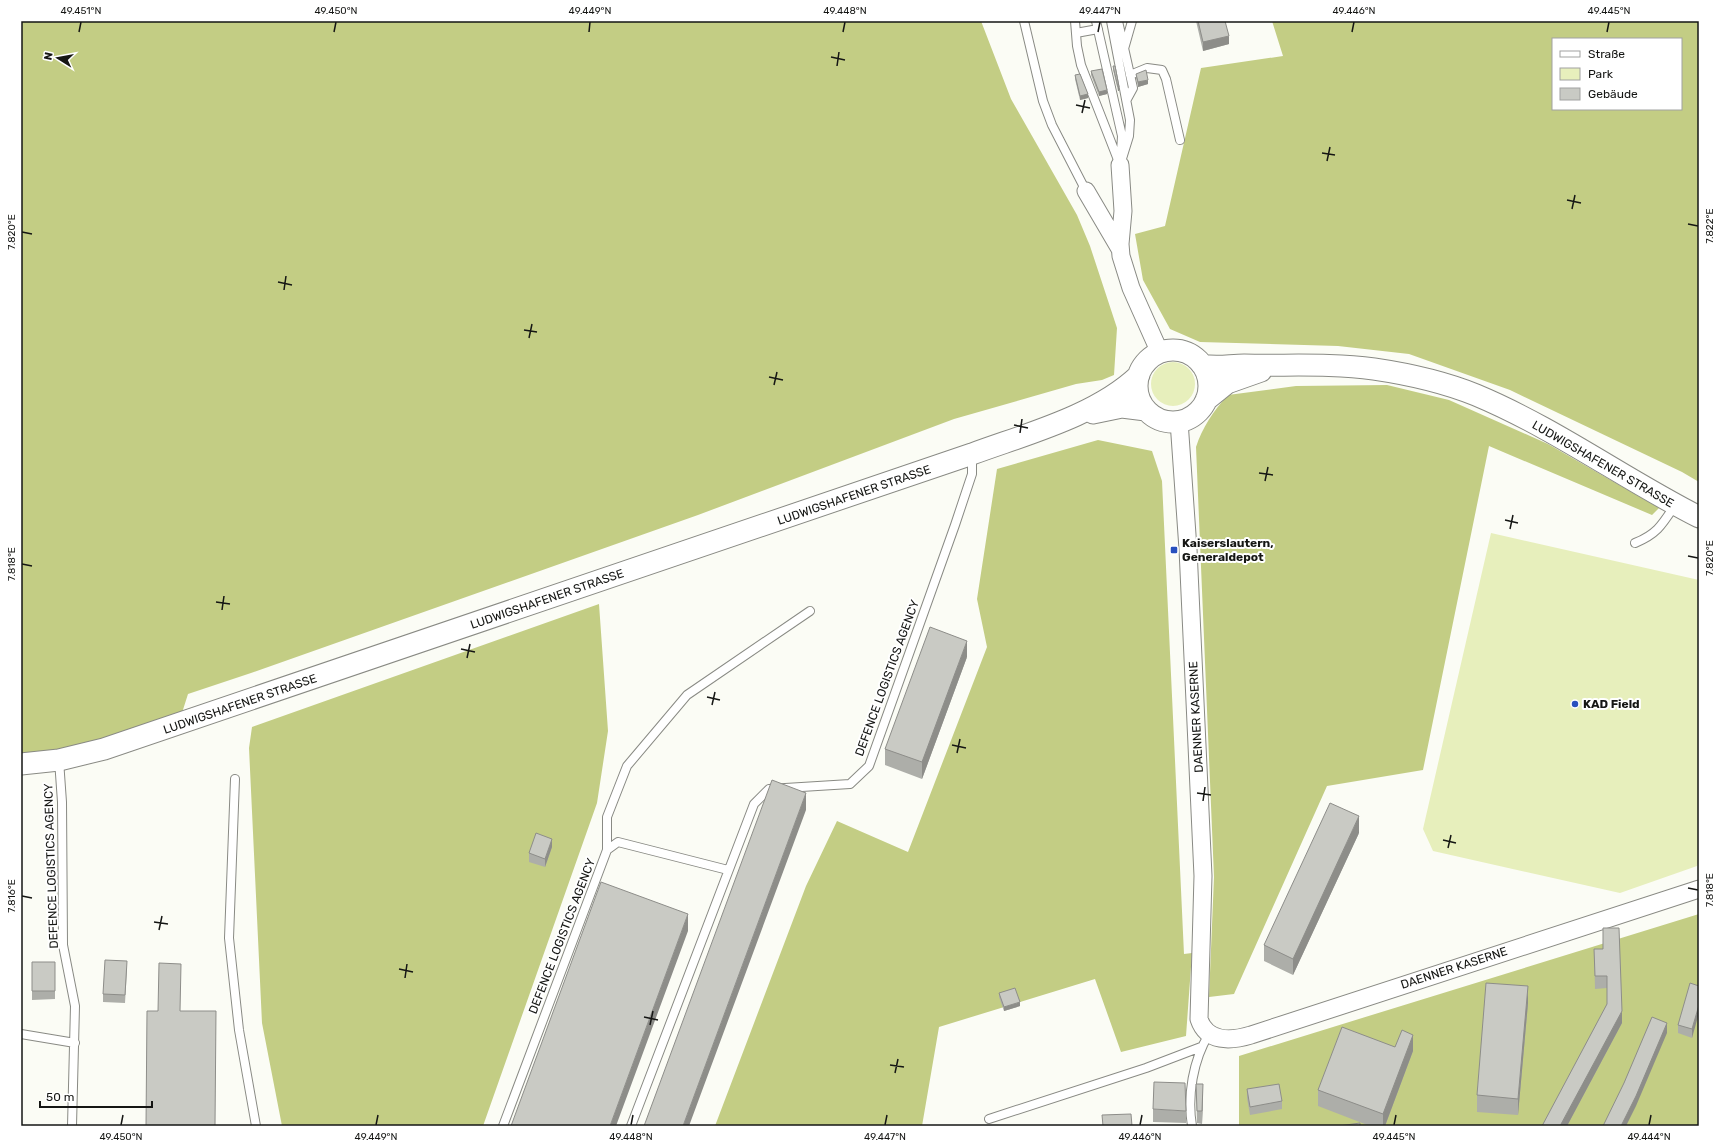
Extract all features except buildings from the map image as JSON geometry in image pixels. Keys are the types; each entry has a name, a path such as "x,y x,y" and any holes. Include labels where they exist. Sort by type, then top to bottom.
{"street":[{"path":"1120,164 1123,211 1120,249"},
{"path":"1086,191 1120,249 1131,288 1160,353"},
{"path":"1172,350 1185,353 1202,365 1206,373 1208,384 1206,400 1197,413 1179,421 1161,420 1146,410 1138,393 1139,375 1147,362 1160,353 1172,350"},
{"name":"LUDWIGSHAFENER STRASSE","path":"1202,365 1275,367 1312,365 1374,369 1424,378 1476,395 1579,447 1675,505 1699,517"},
{"name":"LUDWIGSHAFENER STRASSE","path":"1206,400 1227,383 1275,367"},
{"name":"LUDWIGSHAFENER STRASSE","path":"21,764 59,760 104,749 972,454 1069,418 1122,390 1139,375"},
{"name":"LUDWIGSHAFENER STRASSE","path":"1069,418 1122,407 1146,410"},
{"name":"DAENNER KASERNE","path":"1179,421 1188,549 1203,868 1199,1019 1203,1029 1205,1041 1239,1038 1251,1035 1699,889"}],"lane":[{"path":"1024,21 1043,101 1052,125 1086,191"},
{"path":"1076,21 1078,54 1084,74 1120,164"},
{"path":"1111,21 1130,114 1130,131 1120,164"},
{"path":"1118,21 1133,88 1127,99"},
{"path":"1124,50 1132,21"},
{"path":"1076,33 1097,25 1122,136 1120,164"},
{"path":"1130,75 1147,68 1162,70 1166,79 1180,140"},
{"name":"DEFENCE LOGISTICS AGENCY","path":"631,1126 754,804 769,789 850,784 869,766 972,474 972,454"},
{"path":"1634,543 1650,537 1663,524 1675,505"},
{"path":"607,850 607,817 627,766 686,695 810,611"},
{"name":"DEFENCE LOGISTICS AGENCY","path":"59,760 62,802 63,944 75,1006 72,1126"},
{"path":"235,779 229,938 239,1030 256,1126"},
{"name":"DEFENCE LOGISTICS AGENCY","path":"503,1126 607,850 618,842 728,870"},
{"path":"21,1034 75,1043"},
{"path":"989,1119 1146,1068 1205,1041"},
{"path":"1192,1126 1192,1085 1205,1041"}],"green space":[{"path":"21,21 981,21 1011,99 1077,215 1090,246 1117,328 1114,375 1102,380 1076,384 954,419 698,515 188,694 181,716 70,749 21,754"},
{"path":"1272,21 1699,21 1699,482 1682,472 1510,390 1409,354 1338,346 1200,342 1170,329 1143,280 1135,234 1165,226 1201,68 1283,56"},
{"path":"1169,362 1177,362 1189,368 1195,380 1195,388 1189,400 1177,406 1169,406 1157,400 1151,388 1151,380 1157,368"},
{"path":"1387,385 1449,400 1548,444 1659,508 1652,515 1489,446 1423,770 1327,786 1234,994 1209,997 1214,877 1196,447 1209,420 1228,395 1296,386"},
{"path":"1098,440 1152,451 1162,481 1184,954 1192,953 1186,1036 1121,1052 1095,979 939,1027 922,1126 715,1126 806,886 837,821 908,852 987,647 977,599 997,469"},
{"name":"KAD Field","path":"1491,533 1699,580 1699,860 1697,866 1620,893 1433,851 1423,829"},
{"path":"599,604 608,731 597,803 483,1126 282,1126 262,1023 249,748 252,727"},
{"path":"1699,914 1699,1126 1239,1126 1239,1056"}],"place":[{"name":"Kaiserslautern, Generaldepot","path":"1174,550"},
{"name":"KAD Field","path":"1575,704"}]}
